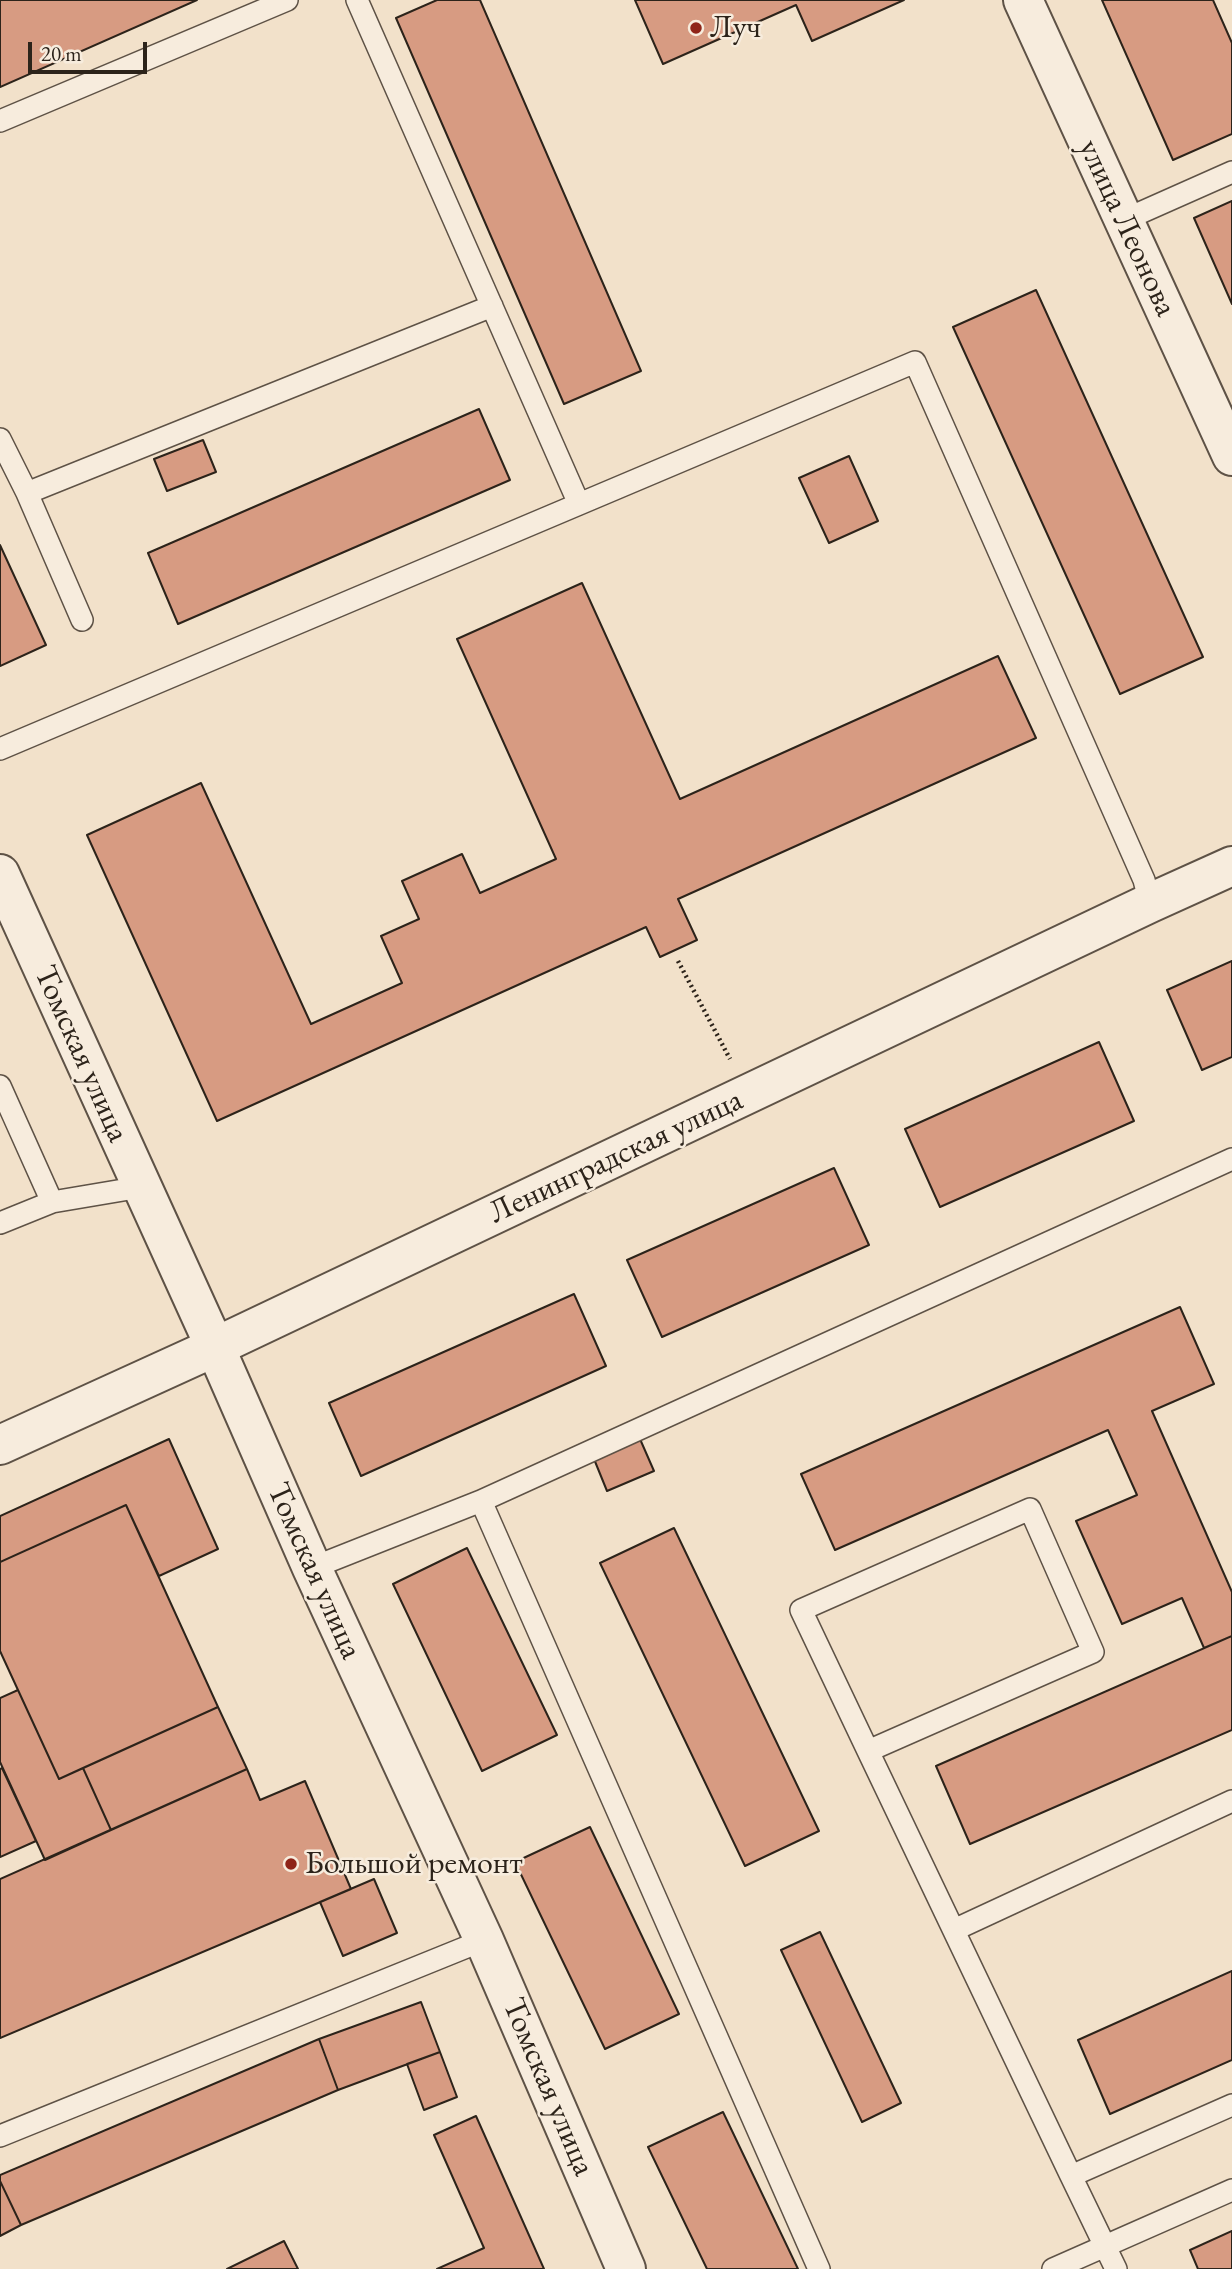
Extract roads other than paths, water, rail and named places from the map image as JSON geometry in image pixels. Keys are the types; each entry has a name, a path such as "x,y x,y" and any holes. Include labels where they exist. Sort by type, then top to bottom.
{"street":[{"name":"улица Леонова","path":"1023,0 1232,456"},
{"name":"Ленинградская улица","path":"0,1445 215,1347 1232,866"},
{"name":"Томская улица","path":"0,874 215,1347 312,1568 484,1940 626,2269"}],"lane":[{"path":"0,121 287,0"},
{"path":"357,0 579,504"},
{"path":"1124,220 1232,172"},
{"path":"27,493 492,306"},
{"path":"0,749 915,362 1144,880 1150,903"},
{"path":"0,439 27,493 82,620"},
{"path":"0,1086 52,1202"},
{"path":"312,1568 481,1501 1232,1159"},
{"path":"0,1223 52,1202 141,1187"},
{"path":"481,1501 819,2269"},
{"path":"868,1751 1093,1652 1030,1509 801,1609 868,1751 1116,2269"},
{"path":"954,1930 1232,1801"},
{"path":"0,2136 484,1940"},
{"path":"1072,2176 1232,2105"},
{"path":"1053,2269 1232,2190"}],"place":[{"name":"Луч","path":"696,28"},
{"name":"Большой ремонт","path":"291,1864"}]}
